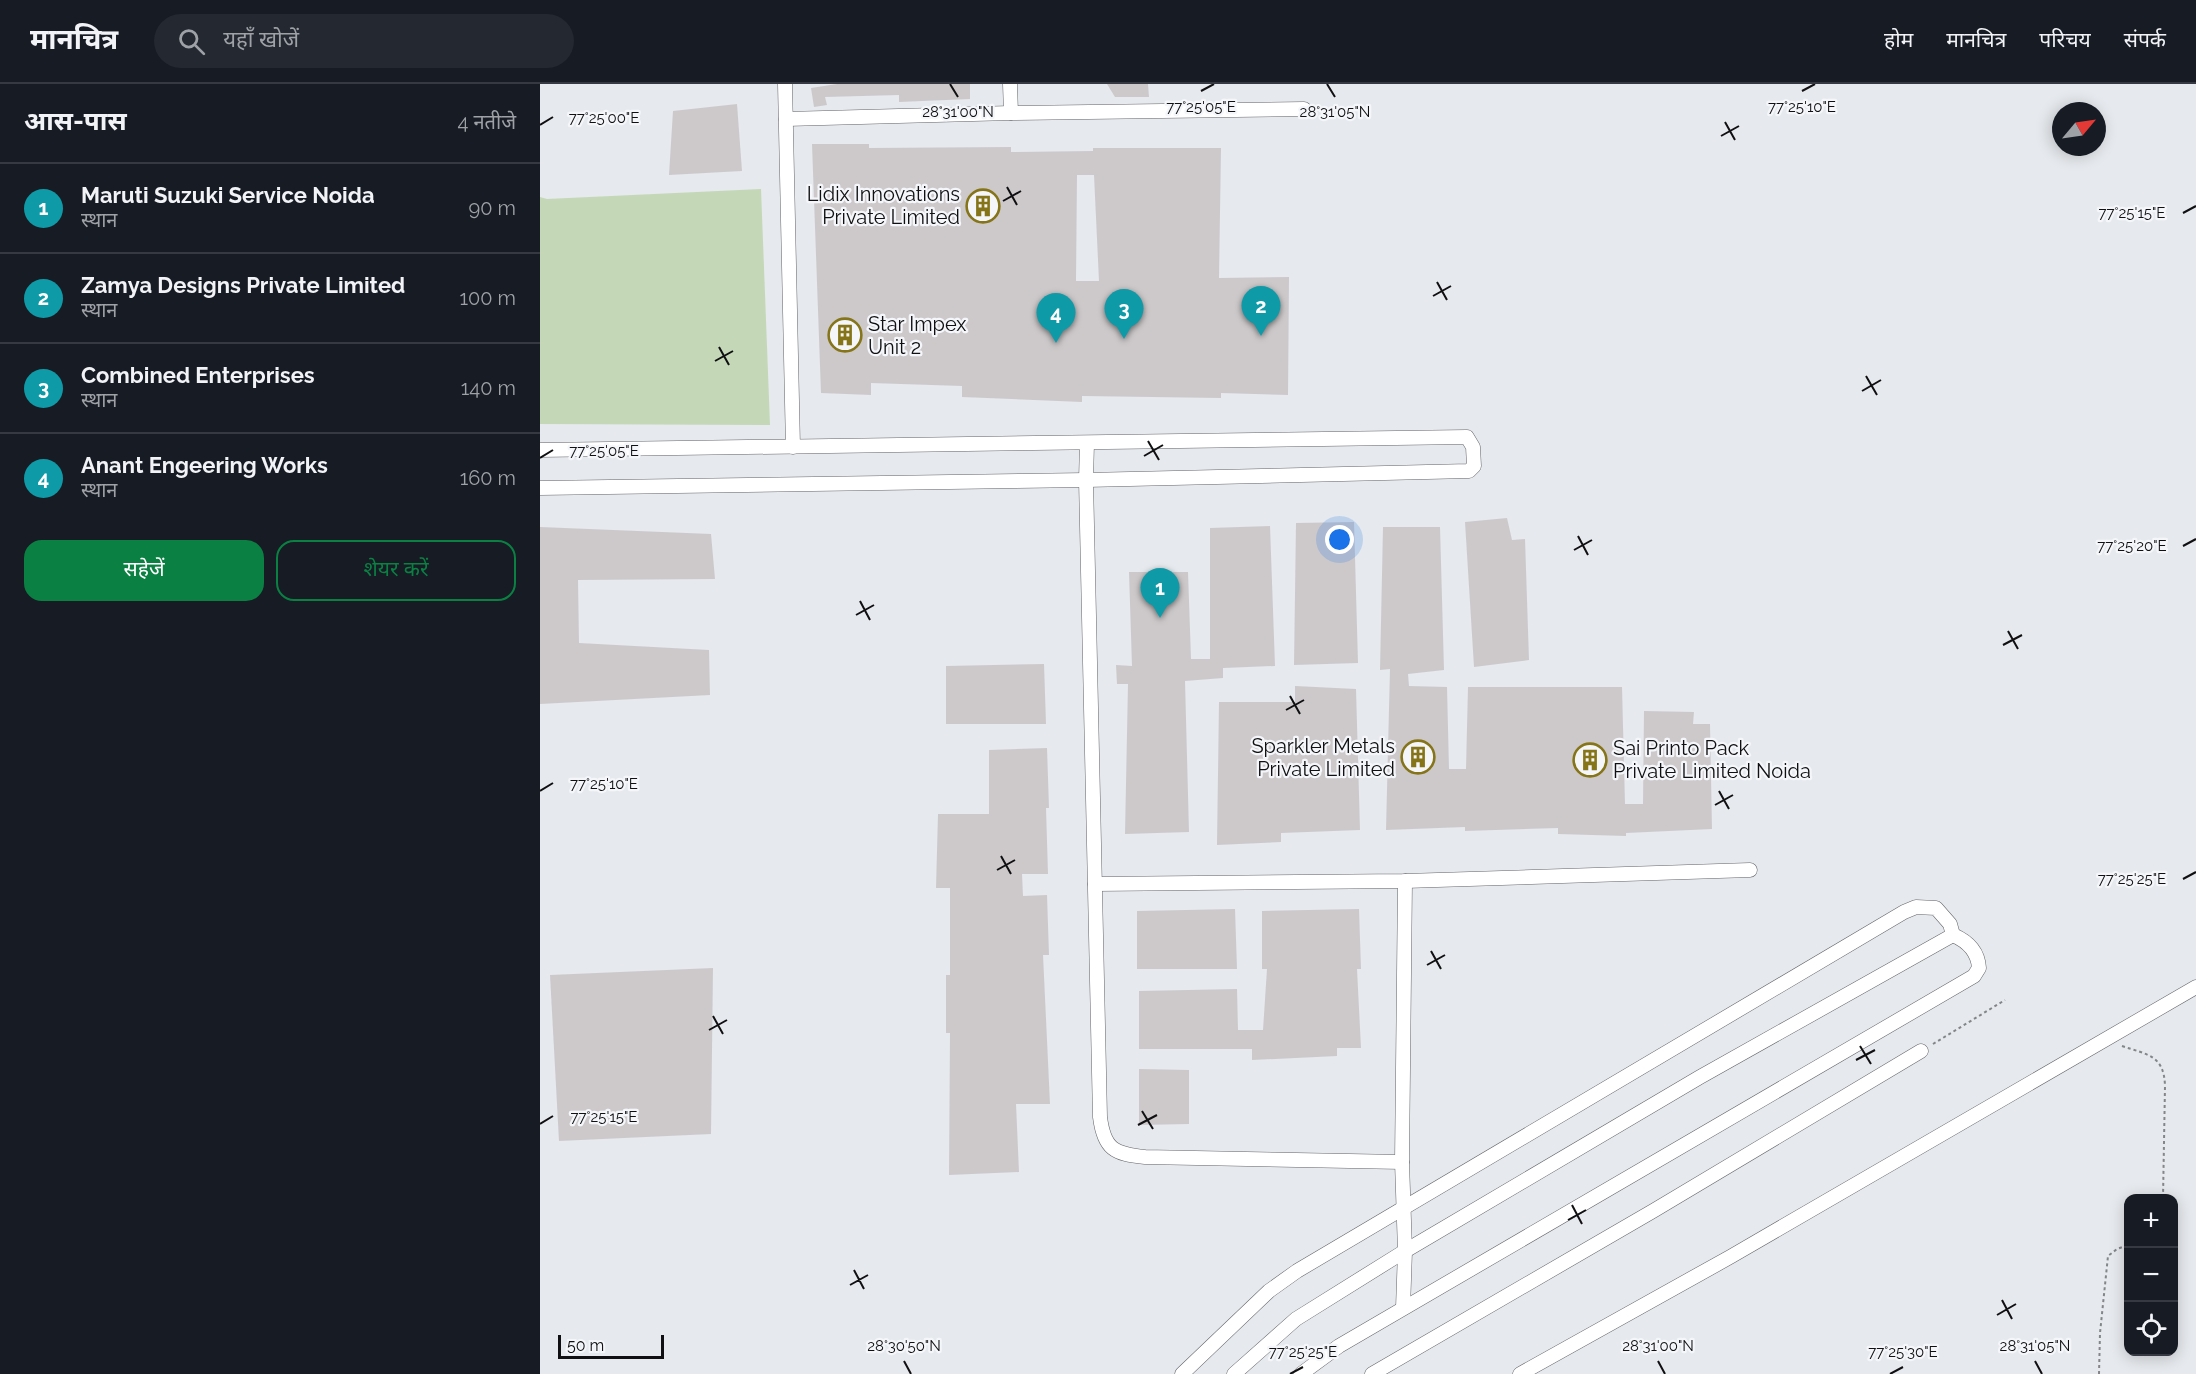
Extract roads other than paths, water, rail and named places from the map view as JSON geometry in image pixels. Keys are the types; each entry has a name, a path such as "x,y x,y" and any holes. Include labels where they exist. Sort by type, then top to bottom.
{"street":[{"path":"785,84 793,447"},
{"path":"1010,84 1011,113"},
{"path":"786,119 1304,109"},
{"path":"540,450 1467,437 1473,447 1474,466 1469,471 1086,480 540,488"},
{"path":"1087,443 1100,1117 1106,1143 1118,1153 1145,1157 1402,1162"},
{"path":"1095,884 1405,881 1750,870"},
{"path":"1403,1308 1405,881"},
{"path":"1182,1374 1269,1291 1297,1271 1904,912 1916,907 1936,908 1950,924 1953,935"},
{"path":"1233,1374 1296,1319 1405,1251 1700,1077 1953,935"},
{"path":"1301,1374 1339,1346 1403,1308 1974,976 1979,968 1979,958 1965,940 1953,935"},
{"path":"1520,1374 1730,1257 2196,987"},
{"path":"1372,1374 1653,1211 1921,1051"}],"place":[{"name":"Lidix Innovations Private Limited","path":"983,206"},
{"name":"Star Impex Unit 2","path":"845,335"},
{"name":"Zamya Designs Private Limited","path":"1261,336"},
{"name":"Combined Enterprises","path":"1124,339"},
{"name":"Anant Engeering Works","path":"1056,343"},
{"name":"Maruti Suzuki Service Noida","path":"1160,618"},
{"name":"Sparkler Metals Private Limited","path":"1418,757"},
{"name":"Sai Printo Pack Private Limited Noida","path":"1590,760"}]}
